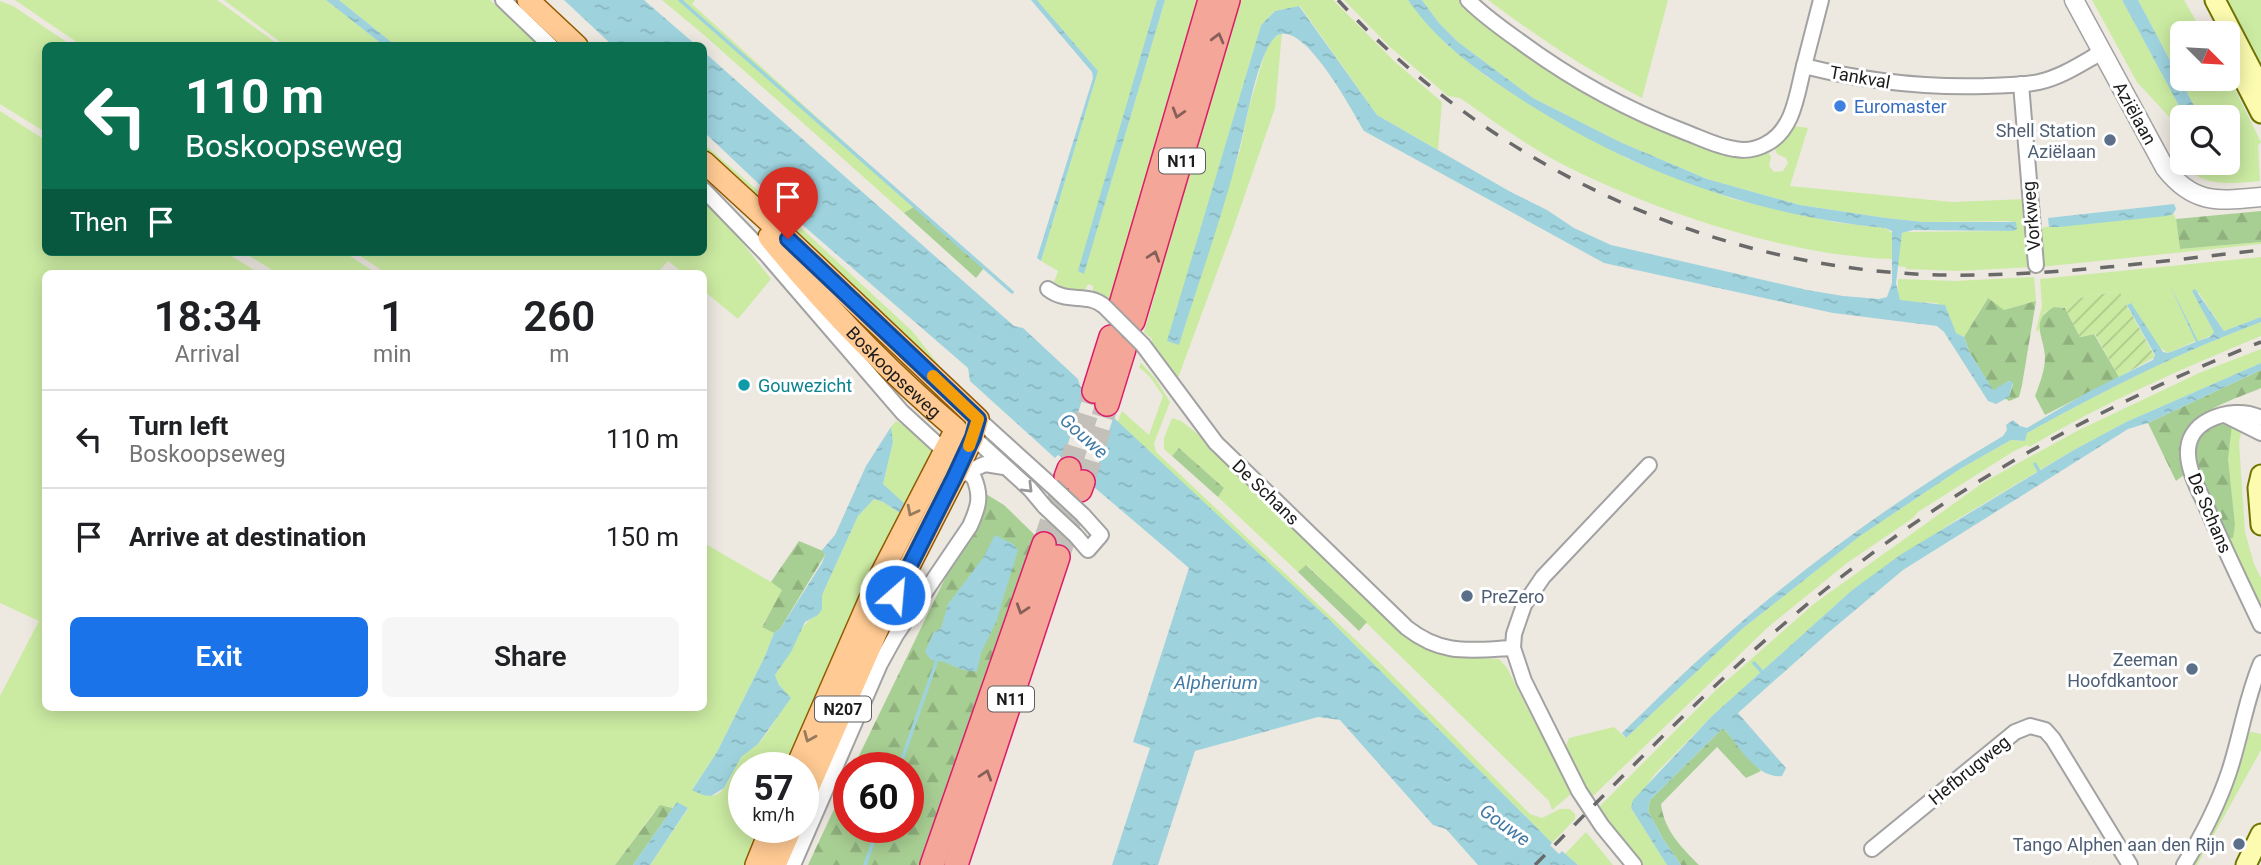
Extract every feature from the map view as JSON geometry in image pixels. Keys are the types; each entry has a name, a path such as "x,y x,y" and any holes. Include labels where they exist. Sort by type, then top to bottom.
{"highway":[{"name":"N11","path":"1119,312 1210,0"},
{"name":"N11","path":"1119,312 1228,0"},
{"path":"1101,398 1126,344"},
{"name":"N11","path":"932,865 1051,551 956,865"}],"main road":[{"path":"528,0 573,42"},
{"path":"2200,0 2211,21"},
{"path":"2215,0 2261,88"},
{"path":"2240,73 2261,113"},
{"name":"Boskoopseweg","path":"707,165 969,428"},
{"name":"Boskoopseweg","path":"726,183 799,273 887,365 938,414 969,428"},
{"path":"938,414 944,438 943,450"},
{"name":"Boskoopseweg","path":"803,752 879,578 943,450 969,428"},
{"name":"N207","path":"819,763 883,617 960,472 969,428"},
{"path":"2261,475 2258,488 2261,525"},
{"path":"2246,865 2261,834"},
{"path":"756,865 765,843"},
{"path":"775,865 785,843"}],"street":[{"path":"503,0 547,42"},
{"path":"1468,0 1528,48 1604,94 1654,119 1736,149 1762,146 1773,140 1783,129 1793,108 1804,65"},
{"name":"Tankval","path":"1821,0 1804,65 1833,73 1896,83 2021,85 2063,74 2102,52"},
{"name":"Aziëlaan","path":"2074,0 2165,168 2175,180 2193,193 2217,201 2261,197"},
{"name":"Vorkweg","path":"2021,85 2036,265"},
{"path":"707,193 766,254 902,412 943,450 960,472 974,478 980,493 978,508 970,526 896,635 880,664 793,865"},
{"path":"1048,289 1056,296 1090,299 1119,312"},
{"name":"De Schans","path":"1119,312 1126,344 1216,443 1407,628 1421,639 1449,650 1513,648"},
{"path":"2225,415 2244,412 2261,418"},
{"path":"2225,415 2261,433"},
{"name":"De Schans","path":"2225,415 2215,417 2197,427 2188,445 2188,456 2192,474 2261,625"},
{"name":"Boskoopseweg","path":"969,428 1070,481 1083,515 1101,535 1087,550 969,428"},
{"path":"960,472 985,464 1004,467"},
{"path":"1634,865 1601,826 1579,791 1524,681 1513,648 1516,623 1538,583 1649,465"},
{"path":"2184,865 2202,837 2230,771 2248,696 2261,663"},
{"name":"Hefbrugweg","path":"1872,849 2015,732 2030,726 2045,730 2053,739 2130,865"}],"green space":[{"path":"15,0 217,0 275,42 77,42"},
{"path":"224,0 326,0 379,42 280,42"},
{"path":"339,0 490,0 536,42 391,42"},
{"path":"662,0 695,0 692,4 915,206 904,213"},
{"path":"1037,0 1157,0 1079,271 1084,273 1165,0 1203,0 1110,300 1093,291 1093,286 1088,284 1084,292 1080,293 1064,290 1054,282 1058,271 1041,261 1098,71"},
{"path":"1236,0 1333,0 1395,62 1442,102 1438,150 1377,115 1300,6 1275,11 1261,25 1168,341 1179,344 1240,150 1264,56 1270,41 1282,33 1275,108 1178,378 1152,339 1144,332 1155,295 1150,293"},
{"path":"1344,0 1408,0 1446,44 1487,77 1553,119 1630,160 1733,199 1833,222 1885,228 1894,234 1892,259 1852,256 1768,241 1684,216 1568,167 1526,143 1460,98 1448,96 1390,47"},
{"path":"1422,0 1459,0 1498,34 1553,72 1651,125 1767,150 1771,157 1769,166 1774,172 1783,171 1788,163 1786,158 1777,154 1774,146 1794,126 1808,128 1790,186 1952,202 2026,199 2032,267 1959,271 1906,269 1897,266 1901,235 1904,232 2006,231 2016,223 1924,222 1886,218 1800,205 1707,179 1620,142 1533,98 1458,42"},
{"path":"1488,0 1668,0 1642,98 1563,52"},
{"path":"2092,0 2122,0 2179,105 2170,105 2170,118 2137,82"},
{"path":"2138,0 2184,0 2196,21 2170,21 2170,60"},
{"path":"2228,0 2261,0 2261,63 2240,21"},
{"path":"0,1 13,6 67,42 42,42 42,130 0,104"},
{"path":"2186,91 2236,91 2261,142 2258,146 2260,181 2219,182 2197,175 2240,175 2240,105 2194,105"},
{"path":"0,111 42,138 42,256 231,256 254,270 42,270 42,711 707,711 707,545 783,589 762,626 774,633 765,656 717,752 692,789 713,796 720,793 728,781 728,843 754,843 744,865 650,865 688,809 677,802 673,808 667,806 654,812 615,865 0,865 0,696 39,621 0,603"},
{"path":"707,147 800,227 913,332 949,378 707,153"},
{"path":"707,202 771,279 738,319 707,293 707,270 679,270 668,261 660,270 381,270 360,256 707,256"},
{"path":"915,206 984,268 976,278 904,213"},
{"path":"2261,211 2261,242 2180,249 2176,219"},
{"path":"2173,214 2180,249 2261,244 2040,267 2037,228"},
{"path":"249,256 350,256 371,270 272,270"},
{"path":"2261,257 2261,317 2224,331 2199,293 2192,291 2214,332 2213,335 2198,341 2169,283 2196,341 2168,353 2159,347 2130,303 2127,305 2118,291 2080,298 2065,308 2054,307 2045,312 2038,332 2036,330 2042,306 2040,279"},
{"path":"2034,277 2036,301 2004,310 1987,299 1964,337 1956,333 1937,303 1901,301 1898,298 1898,279 1955,281"},
{"path":"2119,291 2155,357 2119,377 2095,334 2080,337 2065,308 2080,298"},
{"path":"1988,298 2004,310 2036,301 2019,397 2009,401 2005,398 2009,397 2013,384 2009,381 1993,391 1969,351 1964,337"},
{"path":"2054,307 2065,308 2080,337 2094,334 2119,377 2045,415 2035,396 2045,362 2040,323 2046,312"},
{"path":"2261,322 2261,336 2143,387 2029,447 2027,445 2014,451 1918,512 1847,563 1767,628 1591,798 1565,748 1569,738 1614,727 1626,738 1742,629 1860,536 1960,469 2011,440 2025,441 2027,433 2142,373"},
{"path":"2261,349 2261,363 2126,422 2072,451 1956,520 1851,591 1712,716 1655,774 1631,808 1667,865 1641,865 1598,808 1716,690 1815,603 1984,482 2077,431 2199,373"},
{"path":"1141,363 1155,378 1170,402 1154,443 1156,452 1375,658 1530,814 1542,818 1560,809 1570,809 1575,814 1575,819 1552,843 1333,623 1117,423 1122,411 1149,435 1163,396 1139,367"},
{"path":"2261,370 2261,388 2215,407 2194,421 2187,430 2184,440 2185,474 2176,481 2148,423"},
{"path":"1172,418 1193,430 1430,649 1455,657 1499,659 1507,668 1535,723 1578,788 1552,810 1549,801 1307,565 1298,572 1218,497 1224,488 1179,448 1172,456 1164,449 1164,438"},
{"path":"896,421 917,434 935,452 792,752 746,752 768,732 790,698 779,685 775,675 802,628 814,617 858,516 874,499 900,513 905,505 883,484 893,442 891,427"},
{"path":"2223,424 2242,429 2239,442 2245,532 2261,578 2261,610 2221,528 2197,462 2196,448 2199,439 2209,429"},
{"path":"2223,424 2232,425 2228,459 2235,525 2233,538 2227,539 2195,457 2200,438 2209,430"},
{"path":"1179,448 1224,488 1218,497 1172,456"},
{"path":"986,494 1004,505 1037,537 922,865 808,865 833,811 833,843 924,843 924,752 861,752"},
{"path":"799,541 823,551 825,555 780,629 774,633 762,627 782,590 771,582"},
{"path":"1306,565 1367,622 1359,631 1298,572"},
{"path":"1723,728 1761,771 1746,778 1717,747 1661,804 1670,830 1699,865 1681,865 1648,811 1650,800"},
{"path":"2247,731 2261,734 2261,750 2197,865 2192,865 2223,808"},
{"path":"660,805 673,808 633,865 615,865"},
{"path":"1586,832 1613,865 1578,865 1565,854"}],"water":[{"path":"326,0 339,0 391,42 379,42"},
{"path":"564,0 644,0 693,42 609,42"},
{"path":"1031,0 1037,0 1098,71 1041,261 1037,258 1093,78 1092,72"},
{"path":"1157,0 1165,0 1084,274 1078,271"},
{"path":"1408,0 1422,0 1458,42 1533,98 1620,142 1707,179 1800,205 1886,218 1924,222 2016,222 2017,229 2013,231 1913,230 1902,233 1896,283 1900,300 1945,305 1956,333 1964,337 1969,351 1993,390 2009,381 2013,382 2009,397 1996,404 1988,401 1944,332 1937,326 1833,313 1604,263 1364,131 1340,89 1316,57 1292,36 1281,34 1268,46 1258,72 1224,205 1179,345 1167,341 1261,25 1275,11 1299,6 1377,115 1547,210 1574,228 1611,245 1807,290 1843,296 1879,299 1887,297 1892,283 1892,231 1785,212 1736,199 1642,165 1553,119 1481,72 1454,51"},
{"path":"2122,0 2138,0 2170,60 2170,89"},
{"path":"707,55 1014,326 1023,328 1078,379 1080,386 1333,623 1552,843 1550,845 1559,854 1562,851 1578,865 1478,865 1446,829 1433,825 1340,720 1318,717 1195,751 1158,865 1112,865 1150,748 1133,742 1189,568 1094,487 1075,466 1058,455 1055,458 970,381 968,368 798,221 707,135"},
{"path":"2171,91 2186,91 2194,105 2179,105"},
{"path":"2174,204 2176,209 2173,214 2167,216 2049,227 2048,218"},
{"path":"2169,283 2198,341 2210,337 2214,332 2192,291 2195,289 2224,331 2261,317 2261,322 2142,373 2027,433 2025,441 2011,440 1960,469 1860,536 1742,629 1626,738 1622,733 1710,649 1858,530 2003,436 2007,430 2006,425 2013,420 2027,428 2088,392 2153,360 2155,355 2127,305 2131,303 2163,352 2168,353 2196,342"},
{"path":"2261,363 2261,370 2148,423 2128,429 1903,570 1829,632 1738,713 1786,768 1782,776 1764,772 1756,767 1723,728 1650,800 1648,811 1681,865 1667,865 1631,808 1633,800 1712,716 1851,591 1900,555 2072,451 2126,422"},
{"path":"891,427 893,442 883,484 905,504 900,513 874,499 858,516 822,595 822,609 818,615 805,622 791,652 775,675 779,685 791,698 758,744 748,752 728,752 728,781 724,788 711,796 692,790 717,752 774,633 780,629 822,563 825,555 822,550 835,535 866,466"},
{"path":"995,535 1013,544 1018,550 996,622 981,653 977,671 931,660 925,652 933,633 941,628 948,604 983,558"},
{"path":"677,802 688,808 650,865 633,865"}],"pier":[{"path":"1086,388 1114,415 1091,488 1062,462"}],"waterway":[{"path":"680,0 1012,292"},
{"path":"2035,464 2039,471"},
{"path":"905,752 937,660"},
{"path":"1754,663 1762,672"},
{"path":"865,865 873,843"}],"tunnel":[{"path":"1069,469 1094,391"},
{"path":"1083,482 1107,404"},
{"path":"1044,544 1066,477"},
{"path":"1058,557 1080,490"}],"railway":[{"path":"1338,0 1399,60 1465,113 1536,159 1611,198 1690,229 1771,253 1854,268 1939,275 1979,275 2100,268 2261,250"},
{"path":"1535,865 1749,654 1876,551 1927,515 2034,449 2146,392 2261,342"}],"slow traffic":[{"path":"933,376 978,419 969,446"}],"place":[{"name":"Euromaster","path":"1840,106"},
{"name":"Shell Station Aziëlaan","path":"2110,140"},
{"name":"Gouwezicht","path":"744,385"},
{"name":"PreZero","path":"1467,596"},
{"name":"Zeeman Hoofdkantoor","path":"2192,669"},
{"name":"Tango Alphen aan den Rijn","path":"2239,844"}],"route":[{"path":"788,239 978,419 973,437 954,478 895,595"}],"water label":[{"name":"Gouwe","path":"1084,436"},
{"name":"Alpherium","path":"1216,682"},
{"name":"Gouwe","path":"1505,825"}]}
